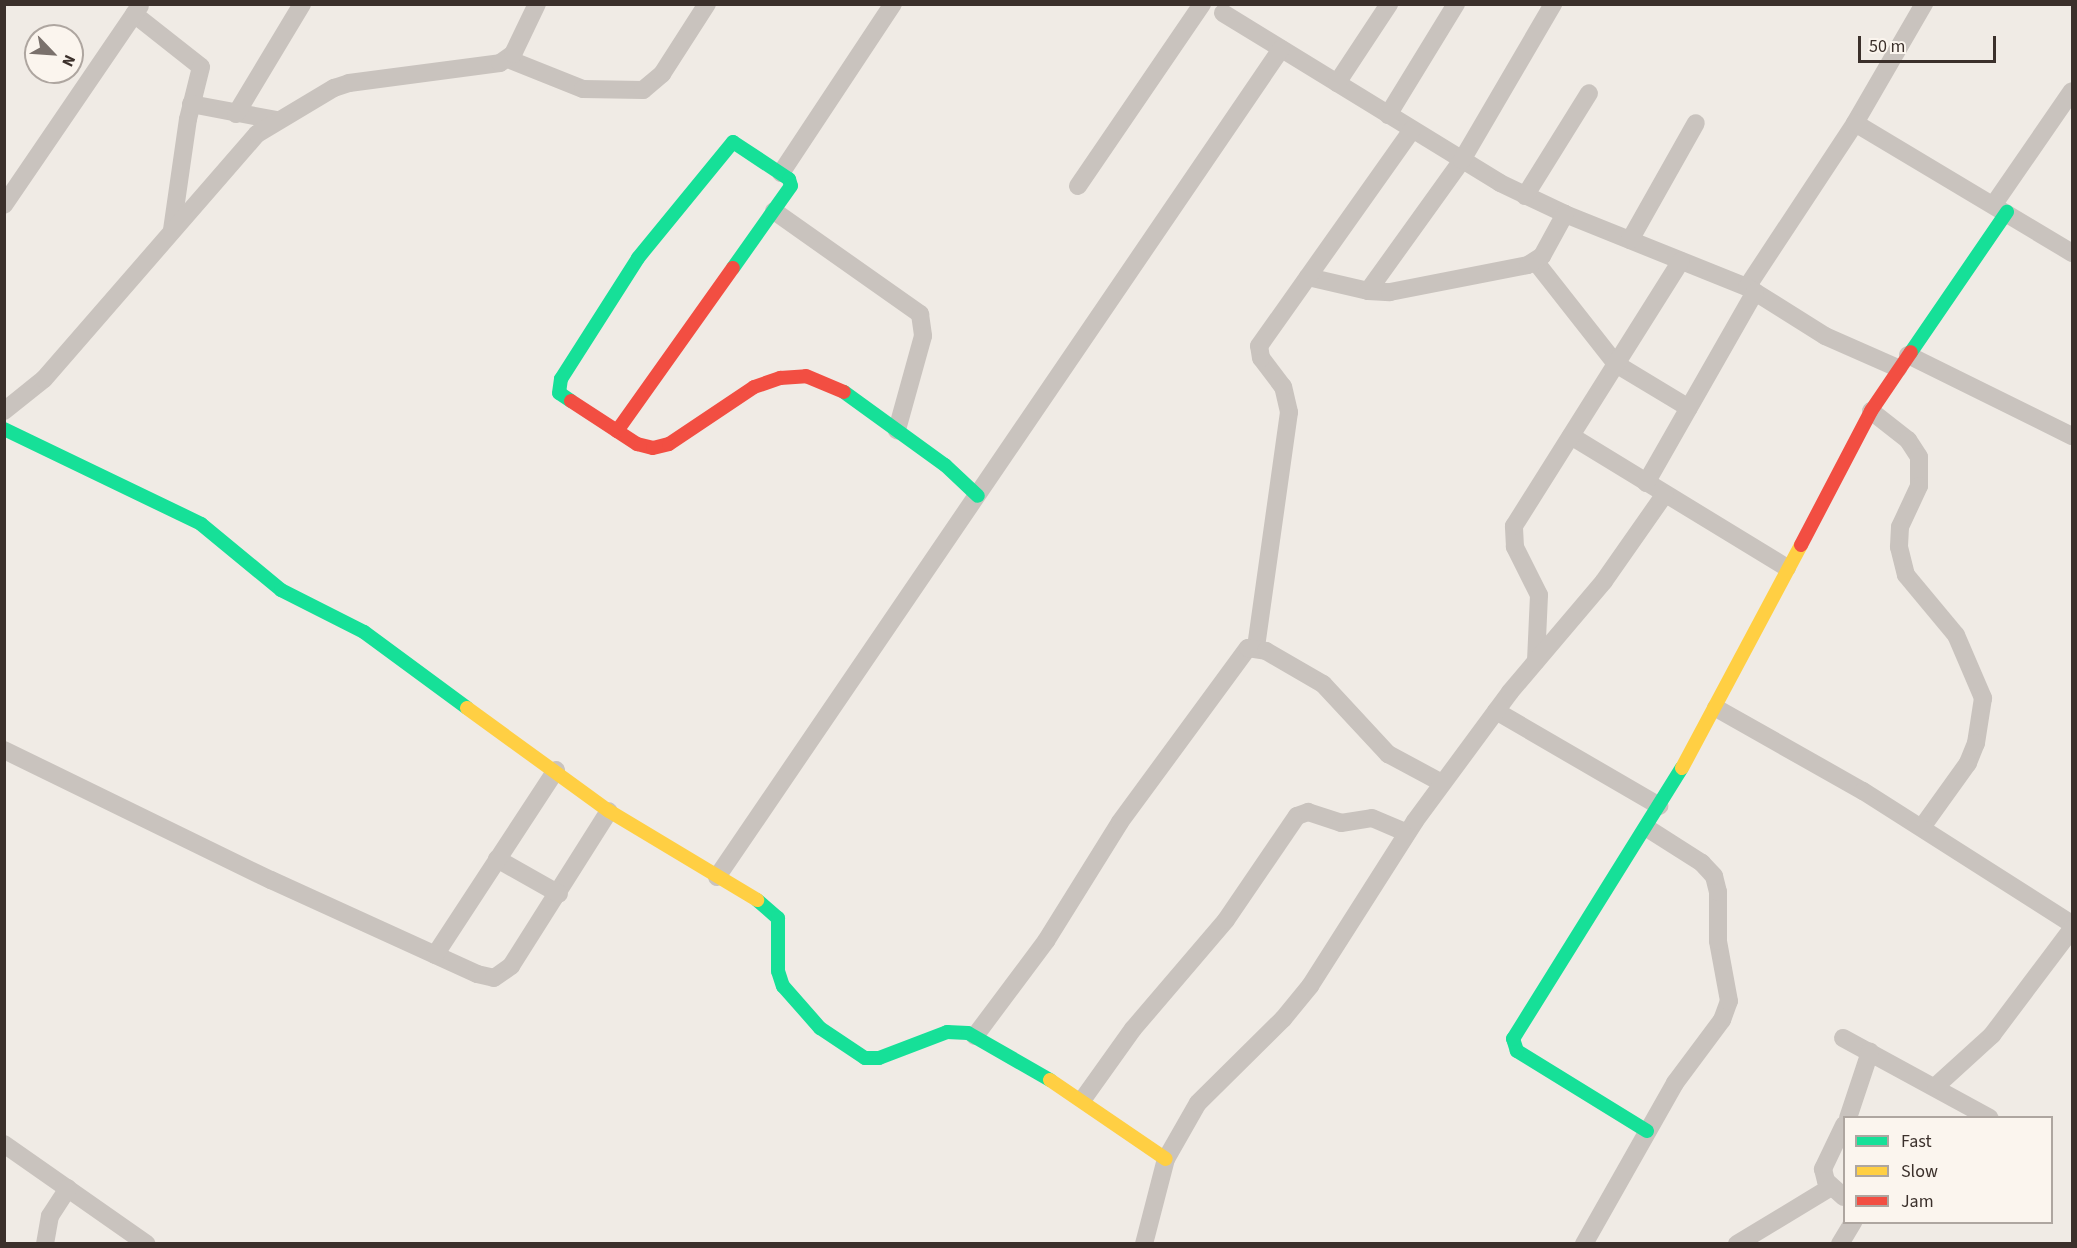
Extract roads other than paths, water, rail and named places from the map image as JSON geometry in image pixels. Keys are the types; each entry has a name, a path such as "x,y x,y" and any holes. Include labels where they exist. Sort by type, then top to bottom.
{"street":[{"path":"236,114 302,4"},
{"path":"508,59 537,4"},
{"path":"4,411 44,379 237,153 276,120 349,83 489,65 508,59 583,89 643,90 662,74 707,4"},
{"path":"781,173 893,4"},
{"path":"1078,186 1204,4 1227,9 1281,49 1525,196 1751,290 1825,336 1903,361 2073,436"},
{"path":"1337,83 1389,4"},
{"path":"1388,115 1456,4"},
{"path":"1368,291 1462,160 1553,4"},
{"path":"1646,483 1689,408 1751,290 1855,123 1924,4"},
{"path":"4,205 138,9 199,63 202,70 191,105 172,230"},
{"path":"717,877 1281,49"},
{"path":"1647,1131 1517,1052 1512,1042 1647,828 1716,708 1787,568 1871,411 2073,91"},
{"path":"1525,196 1589,93"},
{"path":"191,105 276,120"},
{"path":"1630,240 1696,123"},
{"path":"1855,123 2073,253"},
{"path":"1256,647 1289,412 1283,387 1261,358 1259,346 1412,130"},
{"path":"617,431 791,186 781,173 739,144 730,142 654,235 561,379 558,390 617,431 646,448 660,447 736,396 794,375 833,386 897,430 978,496"},
{"path":"774,211 920,314 923,336 897,430"},
{"path":"1308,277 1368,291 1402,290 1535,261 1548,247 1564,214"},
{"path":"1535,261 1616,364 1689,408"},
{"path":"1536,662 1539,595 1512,532 1681,261"},
{"path":"1871,411 1908,440 1919,457 1919,486 1900,526 1899,547 1906,575 1956,635 1983,698 1976,743 1968,763 1922,827"},
{"path":"4,429 201,524 244,556 281,590 364,632 556,770 609,811 777,914 778,971 783,986 820,1028 865,1058 879,1058 947,1032 975,1036 1083,1099 1166,1159"},
{"path":"1571,436 1787,568"},
{"path":"1144,1244 1166,1159 1198,1103 1283,1019 1315,978 1407,833 1442,783 1496,711 1609,574 1665,494"},
{"path":"1256,647 1323,684 1388,754 1442,783"},
{"path":"975,1036 1046,941 1120,822 1244,652 1256,647"},
{"path":"1716,708 1922,827 2073,924"},
{"path":"1496,711 1659,806"},
{"path":"4,750 174,834 487,978 500,977 559,894 609,811"},
{"path":"435,955 556,770"},
{"path":"1083,1099 1134,1029 1226,920 1297,816 1308,812 1341,823 1372,818 1407,833"},
{"path":"1584,1244 1675,1083 1722,1020 1730,991 1720,956 1718,892 1714,876 1702,864 1647,828"},
{"path":"497,859 559,894"},
{"path":"1936,1086 1999,1028 2073,929"},
{"path":"1843,1038 1936,1086 1987,1116"},
{"path":"1849,1116 1870,1052"},
{"path":"1737,1244 1838,1192 1823,1169 1843,1129"},
{"path":"4,1144 147,1244"},
{"path":"45,1244 50,1216 68,1188"},
{"path":"1840,1244 1852,1224"}]}
